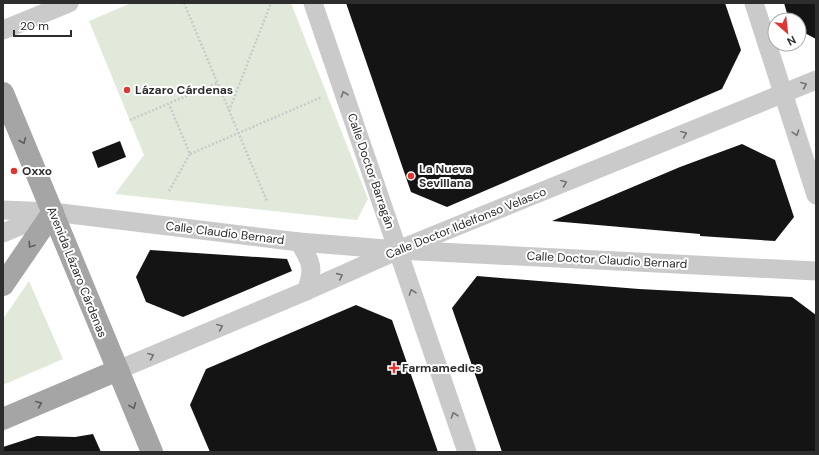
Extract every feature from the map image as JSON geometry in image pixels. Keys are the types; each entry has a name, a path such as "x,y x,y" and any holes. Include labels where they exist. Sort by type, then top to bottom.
{"main road":[{"name":"Avenida Lázaro Cárdenas","path":"3,93 152,452"},
{"path":"3,285 53,212"},
{"path":"3,419 118,370"}],"street":[{"path":"3,30 69,3"},
{"name":"Calle Doctor Barragán","path":"313,3 467,452"},
{"path":"754,3 816,195"},
{"name":"Calle Doctor Ildelfonso Velasco","path":"118,370 306,291 398,250 816,80"},
{"name":"Calle Claudio Bernard","path":"3,210 53,212 299,242 398,250"},
{"path":"3,233 53,212"},
{"path":"299,242 310,260 312,269 310,281 306,291"},
{"name":"Calle Doctor Claudio Bernard","path":"398,250 816,271"}],"path":[{"path":"184,3 267,201"},
{"path":"229,111 272,3"},
{"path":"130,120 217,83"},
{"path":"169,191 190,154 322,97"},
{"path":"169,104 190,154"}],"green space":[{"path":"131,3 291,3 368,199 357,220 115,194 144,155 89,21"},
{"path":"29,281 63,359 3,385 3,319"}],"building":[{"path":"346,3 725,3 741,50 722,89 447,207 411,192"},
{"path":"784,3 816,3 816,39 807,34 807,12 787,12"},
{"path":"120,141 126,157 98,168 92,152"},
{"path":"742,144 775,160 794,217 775,241 700,236 700,234 552,221 680,167"},
{"path":"150,250 287,259 292,271 183,317 146,302 136,277"},
{"path":"477,276 639,289 792,297 816,315 816,452 502,452 452,308"},
{"path":"356,305 392,320 438,452 210,452 190,405 206,369"},
{"path":"93,434 101,452 3,452 3,447 37,436 75,437"}],"place":[{"name":"Lázaro Cárdenas","path":"127,90"},
{"name":"Oxxo","path":"14,171"},
{"name":"La Nueva Sevillana","path":"411,176"},
{"name":"Farmamedics","path":"394,368"}]}
